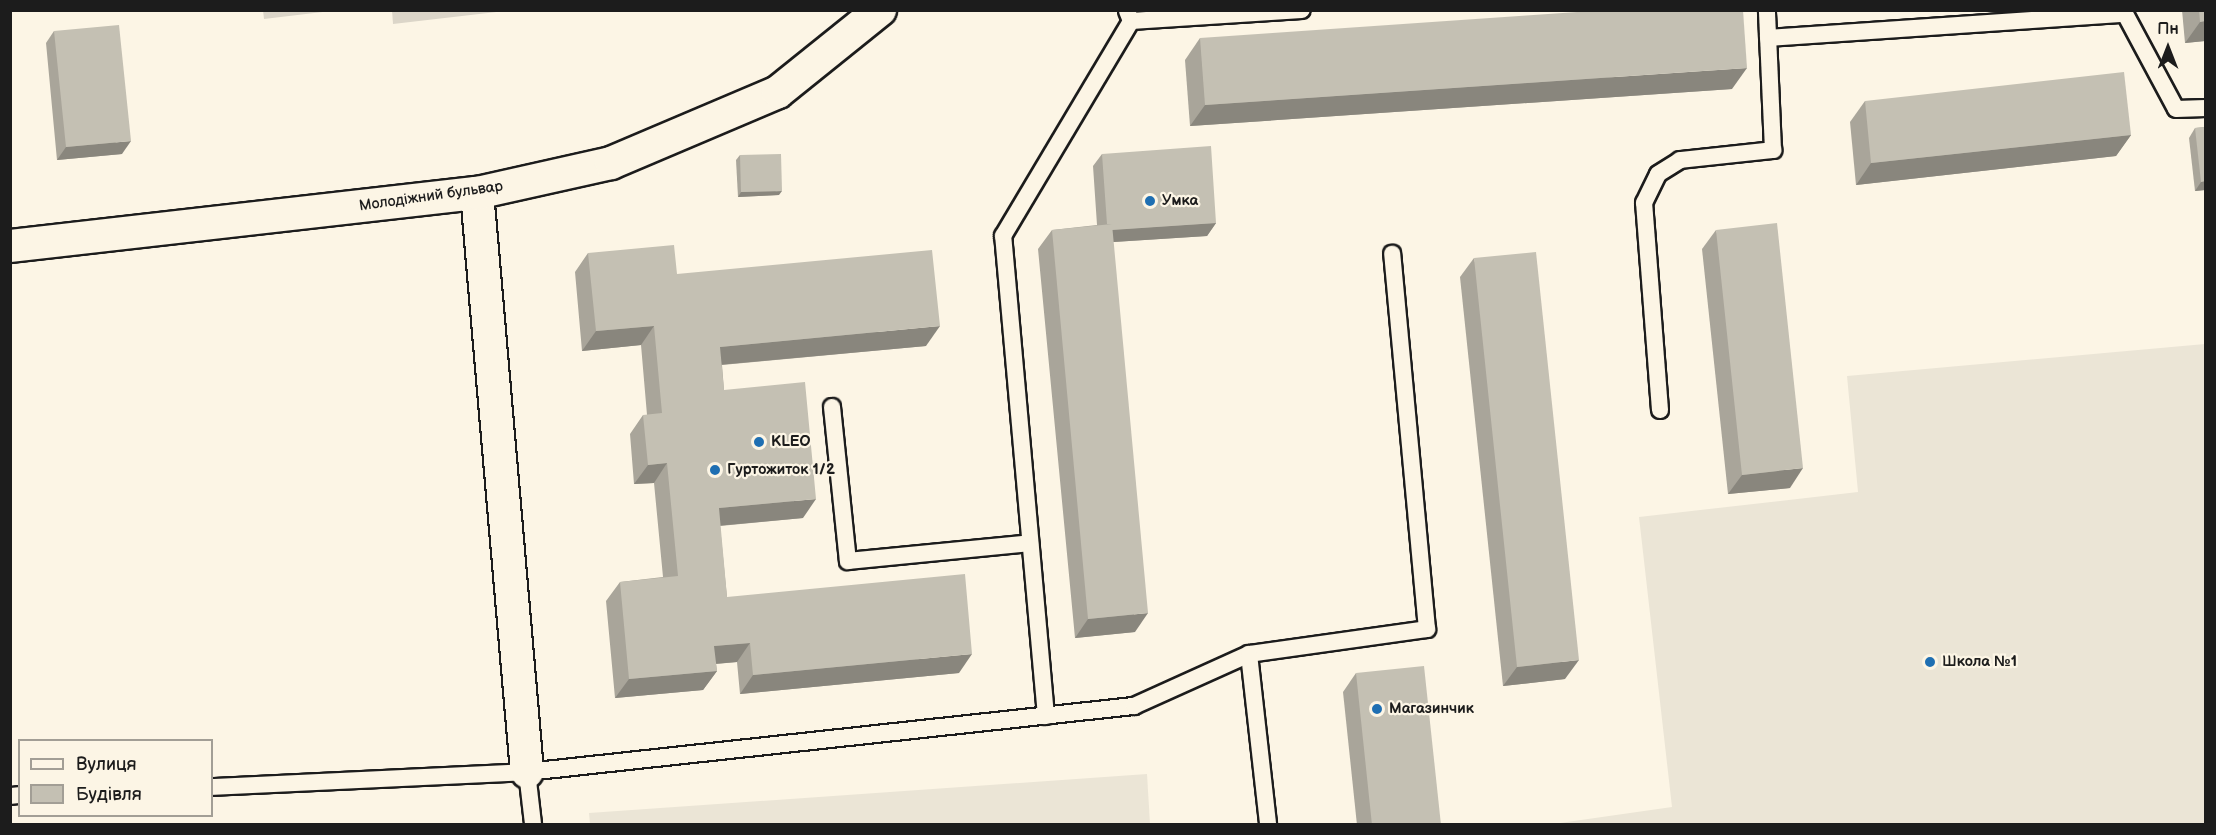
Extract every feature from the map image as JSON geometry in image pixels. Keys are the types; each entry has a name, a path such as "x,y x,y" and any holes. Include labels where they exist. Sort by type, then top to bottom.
{"street":[{"name":"Молодіжний бульвар","path":"10,246 477,193 611,163 778,92 880,10"},
{"path":"477,193 528,772"}],"lane":[{"path":"1046,716 1003,236 1129,16 1302,10"},
{"path":"1660,410 1644,203 1658,174 1680,160 1773,150 1767,10"},
{"path":"1768,38 2123,12 2176,109 2205,108"},
{"path":"213,787 528,772 1134,706 1249,654 1427,629 1392,254"},
{"path":"832,406 848,561 1030,543"},
{"path":"1249,654 1269,825"},
{"path":"528,772 533,825"}],"shaded area":[{"path":"263,10 331,10 331,11 264,19"},
{"path":"392,10 505,10 505,11 393,24"},
{"name":"Школа №1","path":"2205,344 2205,824 1553,824 1672,807 1639,517 1858,492 1847,376"},
{"path":"1147,774 1150,824 590,824 589,813"}],"building":[{"path":"1606,10 1743,10 1747,68 1205,105 1200,38"},
{"path":"2199,10 2205,10 2205,21 2200,22"},
{"path":"119,25 131,141 66,147 54,31"},
{"path":"2124,72 2131,135 1871,163 1865,101"},
{"path":"2205,127 2205,181 2201,182 2195,128"},
{"name":"Умка","path":"1211,146 1216,223 1112,230 1112,224 1107,224 1102,154"},
{"path":"781,154 782,191 741,192 740,155"},
{"path":"1777,223 1803,468 1742,475 1716,230"},
{"path":"1112,224 1148,613 1088,619 1052,230"},
{"name":"Гуртожиток 1/2","path":"674,245 677,274 932,250 940,326 720,347 724,390 805,382 816,499 719,508 727,597 965,574 972,654 753,675 750,643 714,646 717,671 629,679 620,582 678,576 667,463 648,465 643,415 662,413 654,326 596,331 588,253"},
{"path":"1536,252 1579,660 1517,667 1474,258"},
{"path":"1424,666 1441,825 1372,825 1356,673"}],"place":[{"name":"Умка","path":"1150,201"},
{"name":"KLEO","path":"759,442"},
{"name":"Гуртожиток 1/2","path":"715,470"},
{"name":"Школа №1","path":"1930,662"},
{"name":"Магазинчик","path":"1377,709"}]}
